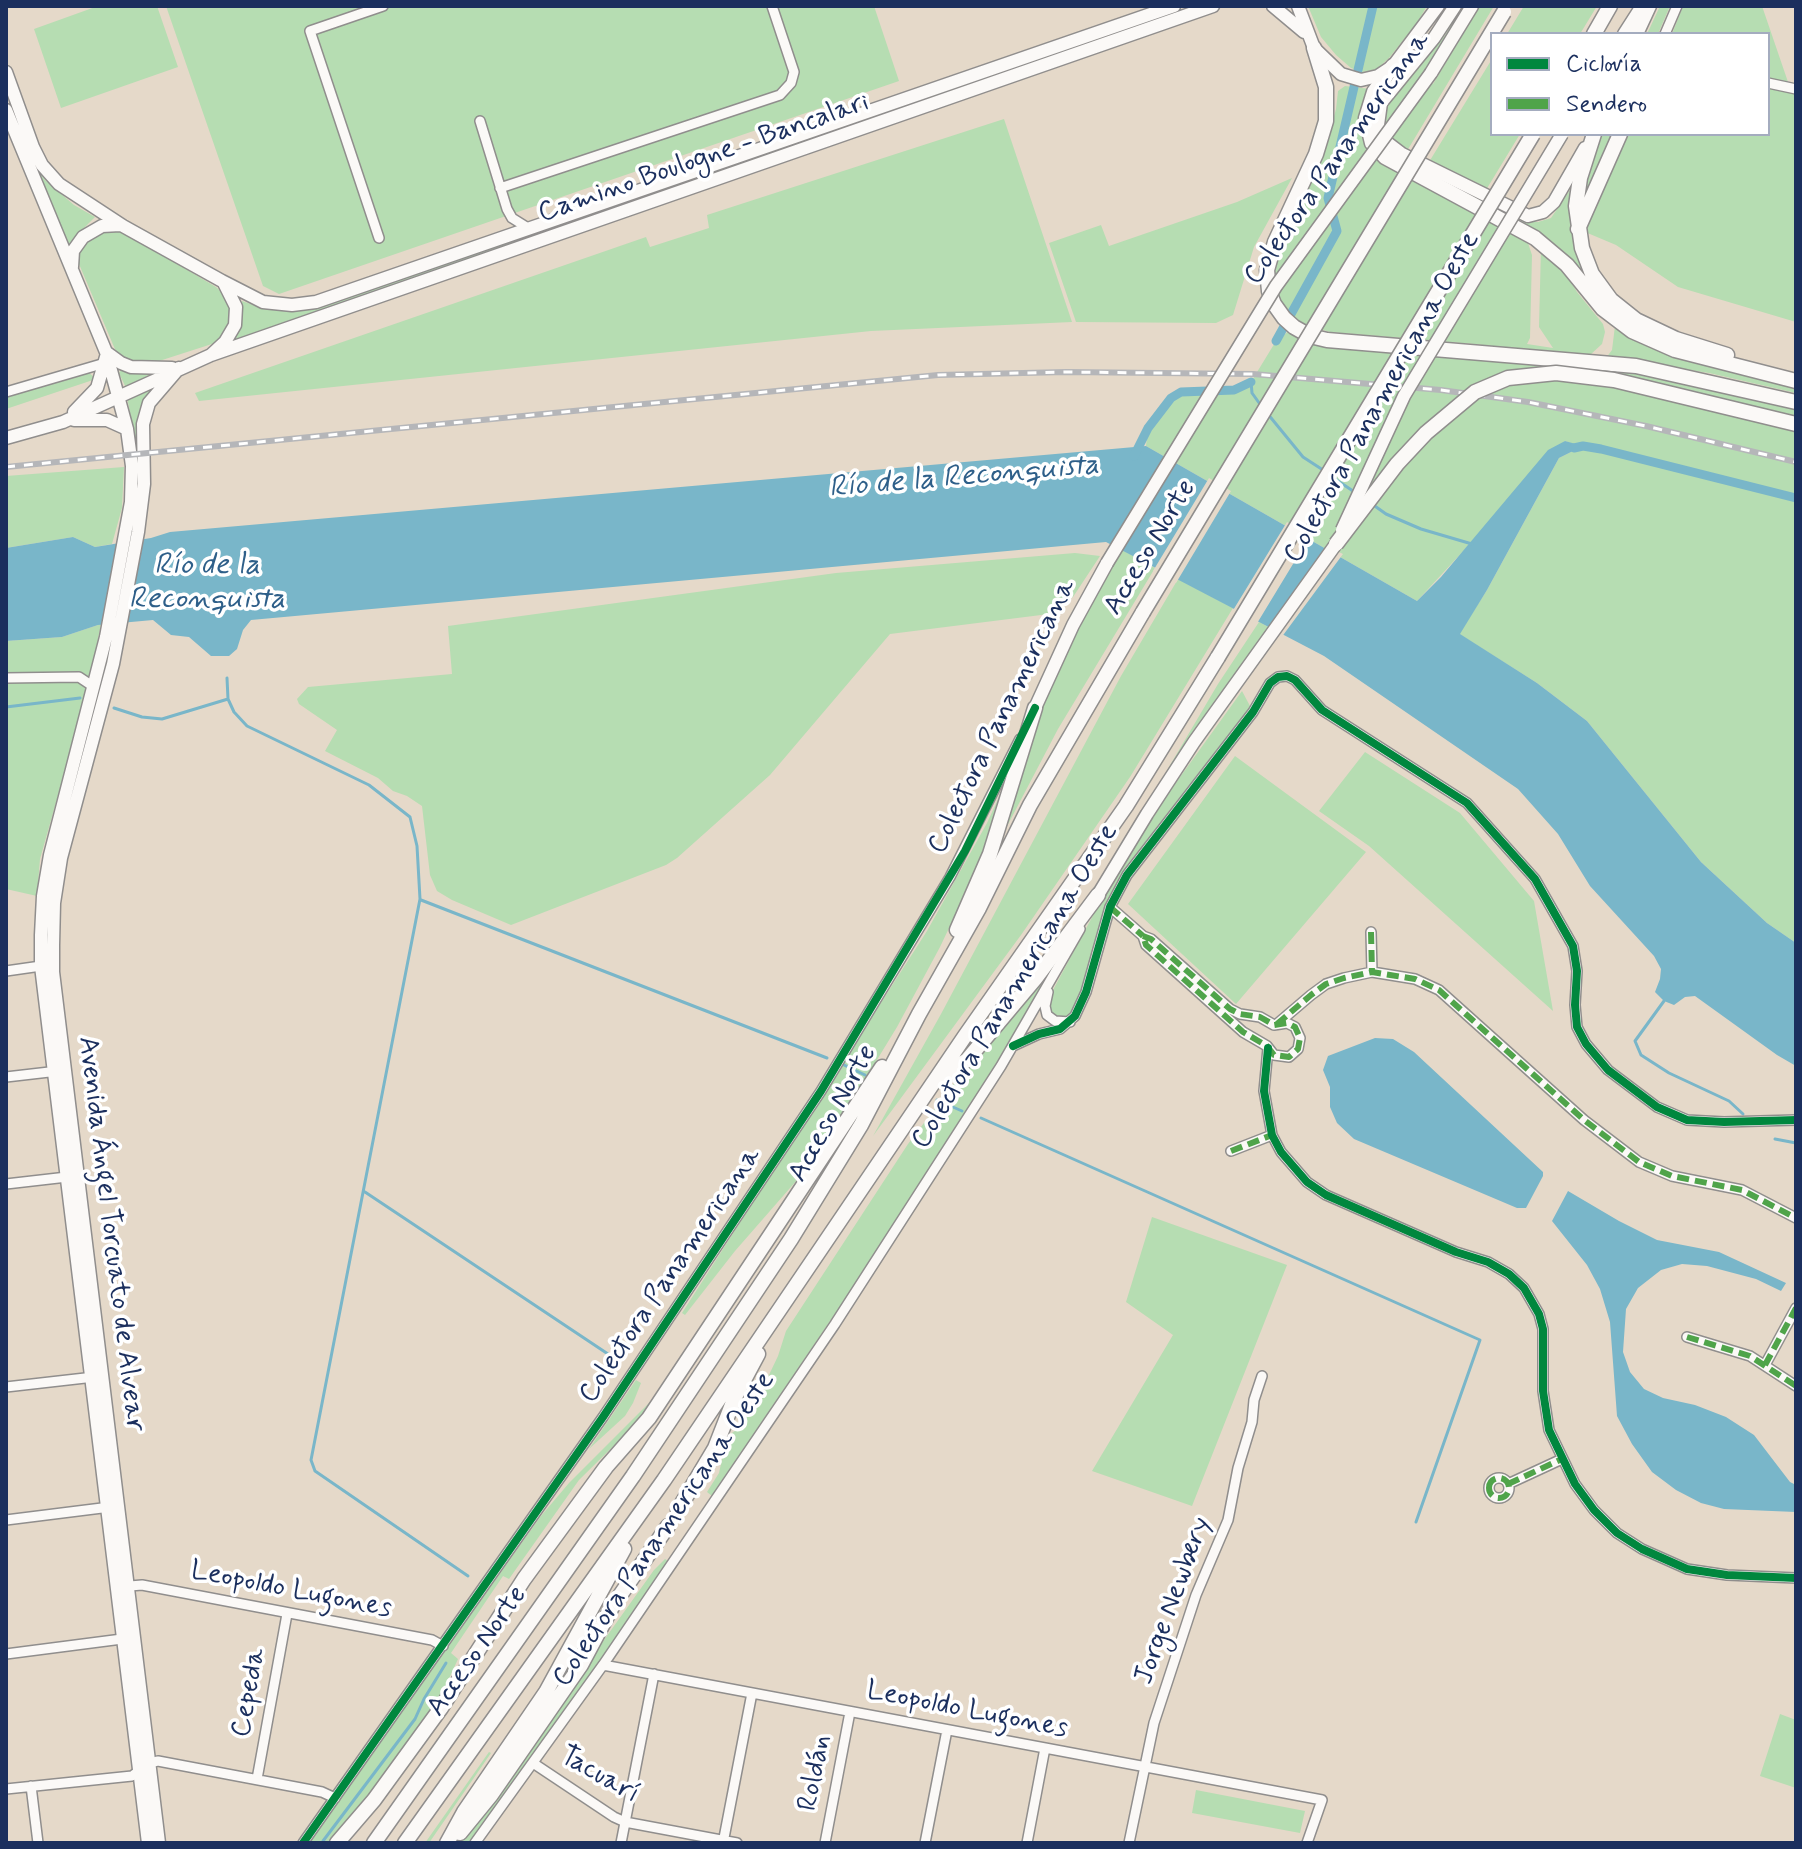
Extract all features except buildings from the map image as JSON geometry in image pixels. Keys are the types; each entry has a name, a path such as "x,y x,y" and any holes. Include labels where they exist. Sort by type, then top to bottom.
{"highway":[{"path":"1595,32 1610,6"},
{"name":"Acceso Norte","path":"1492,32 1506,9"},
{"name":"Acceso Norte","path":"374,1843 624,1489 791,1239 861,1125 979,908 1030,805 1490,36"},
{"path":"1311,43 1326,87 1327,115 1316,154 1269,258 1268,285 1279,313 1294,327 1310,336 1327,340 1636,366 1796,402"},
{"path":"1393,66 1371,97 1366,118 1372,143 1385,157 1535,238 1567,265 1610,316 1632,331 1693,355 1796,379"},
{"name":"Acceso Norte","path":"405,1843 664,1480 794,1286 1126,806 1532,136"},
{"path":"1592,136 1577,192 1578,229 1585,257 1597,282 1611,300 1636,320 1676,339 1796,379"},
{"path":"1578,229 1619,136"},
{"path":"1336,544 1397,464 1438,421 1475,392 1508,378 1556,373 1614,380 1796,424"},
{"path":"337,1842 374,1800 441,1708 524,1579 606,1467 649,1418 919,1014 990,854 1035,708"},
{"path":"934,1084 967,1060 1035,979 1098,895"},
{"path":"678,1510 709,1459 735,1397 794,1286"},
{"path":"450,1843 464,1812 546,1692 589,1609 664,1480"},
{"path":"450,1843 491,1795 581,1665 612,1607 668,1526"}],"main road":[{"name":"Camino Boulogne - Bancalari","path":"222,281 263,302 276,305 316,302 1174,6"},
{"name":"Camino Boulogne - Bancalari","path":"211,355 1213,6"},
{"path":"1273,6 1337,70 1351,78 1367,79 1393,66 1423,29 1435,6"},
{"path":"1298,6 1311,43"},
{"path":"1455,6 1434,38 1381,103 1378,125 1389,144 1402,154 1528,216 1543,212 1554,202 1592,136"},
{"name":"Colectora Panamericana","path":"1035,708 1073,625 1107,563 1276,286 1431,73 1472,6"},
{"path":"1625,32 1642,6"},
{"path":"1638,32 1650,6"},
{"path":"6,72 15,131 51,176 70,193 123,226 222,281 233,296 236,307 235,325 225,342 211,355 63,422 6,438"},
{"path":"6,110 119,395 127,429 132,475 132,532"},
{"name":"Colectora Panamericana Oeste","path":"1098,895 1163,788 1336,544 1404,396 1561,136"},
{"path":"72,274 73,251 83,237 102,226 123,226"},
{"path":"106,358 131,367 179,368"},
{"path":"63,422 92,394 102,377 106,358"},
{"path":"112,636 144,484 143,424 149,403 179,368"},
{"path":"63,422 99,419 127,429"},
{"name":"Avenida Ángel Torcuato de Alvear","path":"112,636 94,687 46,875 41,966 60,1071 114,1507 122,1639 159,1843"},
{"name":"Avenida Ángel Torcuato de Alvear","path":"97,1376 67,1177 53,972 54,903 61,858 112,636"},
{"name":"Avenida Ángel Torcuato de Alvear","path":"114,1507 130,1586 148,1843"}],"street":[{"path":"379,238 310,31 383,6"},
{"path":"500,188 780,95 791,83 794,72 772,6"},
{"path":"1666,32 1677,6"},
{"path":"1770,83 1796,89"},
{"path":"480,121 512,218 528,228"},
{"path":"6,392 106,358"},
{"path":"6,678 79,677 94,687"},
{"path":"1013,1046 1039,1034 1060,1029 1070,1022 1083,1001 1110,907 1127,875 1240,729 1270,683 1278,677 1291,678 1322,710 1467,803 1535,879 1573,946 1577,971 1577,1027 1586,1044 1608,1070 1657,1107 1687,1120 1796,1120"},
{"name":"Colectora Panamericana","path":"303,1843 611,1406 821,1091 965,851 1035,708"},
{"name":"Colectora Panamericana Oeste","path":"475,1843 603,1665 851,1299 1013,1046 1098,895"},
{"path":"1110,907 1230,1009 1276,1025 1287,1023 1295,1027"},
{"path":"1371,932 1372,972"},
{"path":"1143,936 1146,945 1233,1024 1274,1055 1283,1058"},
{"path":"6,971 41,966"},
{"path":"1796,1218 1742,1190 1672,1176 1639,1162 1584,1120 1439,990 1403,975 1372,972 1326,984 1297,1005 1266,1038 1264,1091 1272,1135 1281,1152 1307,1182 1326,1195 1456,1252 1488,1262 1509,1274 1524,1288 1539,1314 1543,1329 1544,1412 1562,1459 1594,1510 1617,1533 1663,1560 1705,1573 1796,1578"},
{"path":"1049,984 1045,1006 1047,1015 1055,1021 1070,1022"},
{"path":"1266,1070 1272,1062 1294,1054 1300,1044 1295,1027 1297,1005"},
{"path":"1233,1024 1240,1014"},
{"path":"6,1077 60,1071"},
{"path":"1231,1151 1272,1135"},
{"path":"6,1184 67,1177"},
{"path":"1765,1365 1796,1308"},
{"path":"1687,1337 1729,1348 1765,1365 1796,1386"},
{"path":"6,1387 97,1376"},
{"name":"Jorge Newbery","path":"1129,1843 1154,1723 1196,1595 1228,1520 1262,1376"},
{"path":"1508,1484 1562,1459"},
{"path":"6,1520 114,1507"},
{"name":"Leopoldo Lugones","path":"130,1586 142,1585 432,1640 443,1646"},
{"name":"Cepeda","path":"257,1779 287,1614"},
{"path":"6,1654 122,1639"},
{"name":"Leopoldo Lugones","path":"603,1665 1322,1800 1307,1843"},
{"path":"621,1843 654,1674"},
{"path":"724,1842 752,1693"},
{"name":"Roldán","path":"825,1843 850,1712"},
{"path":"925,1843 947,1730"},
{"path":"1027,1843 1045,1748"},
{"path":"6,1789 132,1776 158,1761 322,1792 335,1798"},
{"name":"Tacuarí","path":"533,1763 625,1822 737,1843"},
{"path":"31,1786 38,1843"}],"green space":[{"path":"98,6 157,6 178,67 61,108 34,29"},
{"path":"166,6 874,6 899,81 279,294 263,286"},
{"path":"1308,6 1427,6 1389,58 1377,69 1363,72 1351,68 1321,37"},
{"path":"1463,6 1466,6 1421,76 1433,84 1480,6 1494,6 1407,151 1391,137 1385,127 1384,114 1391,98 1445,35"},
{"path":"1524,6 1597,6 1581,32 1508,32"},
{"path":"1660,6 1670,6 1659,32 1648,32"},
{"path":"1683,6 1762,6 1788,82 1770,78 1770,32 1673,32"},
{"path":"1490,62 1490,136 1519,136 1486,190 1429,162"},
{"path":"1770,83 1796,89 1796,322 1678,287 1616,245 1578,229 1619,136 1770,136"},
{"path":"1345,86 1370,89 1364,130 1526,237 1532,255 1530,338 1527,344 1553,348 1539,327 1541,247 1561,264 1577,292 1603,324 1602,344 1590,355 1606,358 1612,350 1615,326 1796,387 1796,393 1709,373 1644,363 1330,332 1300,323 1278,301 1271,275 1286,225 1325,150 1338,91"},
{"path":"1004,119 1072,322 871,331 199,401 195,393 646,237 650,247 709,228 707,215"},
{"path":"1601,136 1613,136 1588,195 1583,196"},
{"path":"26,150 45,180 74,205 95,217 77,235 69,249"},
{"path":"1292,178 1254,247 1233,315 1216,323 1076,322 1049,243 1101,225 1109,246 1237,202"},
{"path":"1570,190 1571,215 1620,317 1560,251 1520,221 1538,222 1551,218"},
{"path":"637,198 643,200 233,343 240,326 242,301 268,310 299,310 342,299 591,211"},
{"path":"115,230 125,233 224,294 229,303 230,320 215,343 156,362 130,362 117,354 79,264 79,254 84,244 98,233"},
{"path":"1294,327 1304,333 1587,361 1796,402 1796,943 1767,923 1701,862 1587,721 1537,683 1459,634 1487,590 1559,458 1581,447 1565,441 1417,601 1146,446 1148,428 1171,398 1181,392 1234,390 1251,382 1276,341"},
{"path":"121,370 154,372 126,388 119,373"},
{"path":"88,372 94,377 93,380 6,409 6,394"},
{"path":"156,385 138,441 136,445 127,397"},
{"path":"124,467 122,508 112,544 95,547 73,537 6,548 6,476"},
{"path":"1122,550 1155,568 1058,729 993,853 1043,703 1090,602"},
{"path":"1075,553 1100,556 1073,597 1049,614 890,634 770,775 677,858 511,925 437,891 430,875 422,806 393,791 378,778 325,751 337,730 299,704 297,699 308,687 452,674 448,626 836,573"},
{"path":"1178,579 1233,608 1130,777 1021,935 873,1136 1121,676"},
{"path":"1259,622 1274,630 1166,772 1218,684"},
{"path":"101,624 87,693 40,859 37,896 6,889 6,641 62,637"},
{"path":"1242,691 1250,706 1239,724 1120,879 1108,905 1083,991 1071,1017 1060,1018 1053,1014 1049,1005 1053,990 1112,880 1162,802"},
{"path":"1365,752 1460,813 1534,901 1553,1011 1369,846 1319,811"},
{"path":"1235,756 1366,852 1236,1004 1128,904"},
{"path":"1017,758 989,844 940,947 897,1027 836,1127 804,1172 735,1251 685,1315 682,1313 927,931 987,823"},
{"path":"1062,952 978,1094 712,1496 707,1492 719,1473 727,1436 735,1431 759,1396 786,1331 908,1144 971,1061"},
{"path":"1152,1217 1287,1265 1192,1506 1092,1471 1173,1335 1126,1302"},
{"path":"636,1380 641,1383 625,1416 589,1449"},
{"path":"660,1392 648,1412 579,1480 509,1579 503,1576 451,1653 458,1659 437,1705 378,1785 327,1843 308,1843 541,1516 569,1483"},
{"path":"665,1559 668,1561 609,1648 469,1843 459,1843 654,1570"},
{"path":"1780,1714 1796,1720 1796,1788 1760,1776"},
{"path":"489,1752 429,1843 425,1843"},
{"path":"1196,1790 1305,1811 1300,1833 1192,1813"}],"water":[{"name":"Río de la Reconquista","path":"1565,441 1583,446 1559,458 1460,634 1537,683 1587,721 1701,862 1767,923 1796,943 1796,1066 1695,996 1685,997 1674,1005 1664,1001 1655,992 1661,969 1654,956 1590,886 1558,834 1518,789 1324,656 1106,542 251,620 243,630 237,649 229,656 211,656 189,637 171,635 153,620 98,625 62,637 6,641 6,548 73,537 95,547 170,532 1146,446 1417,601 1441,577 1548,450"},
{"path":"1375,1038 1393,1039 1414,1052 1543,1172 1526,1208 1517,1208 1354,1139 1337,1123 1330,1107 1330,1087 1323,1070 1328,1056"},
{"path":"1568,1191 1657,1240 1719,1252 1786,1283 1781,1291 1756,1279 1707,1266 1682,1264 1661,1270 1638,1288 1626,1309 1623,1352 1630,1372 1644,1389 1726,1417 1754,1435 1790,1482 1796,1485 1796,1512 1724,1509 1701,1503 1652,1472 1632,1444 1617,1416 1610,1322 1600,1289 1587,1265 1552,1221"}],"pier":[{"path":"1209,478 1231,491 1176,583 1153,571"},
{"path":"1287,522 1310,536 1256,625 1232,612"},
{"path":"1331,548 1343,554 1281,638 1272,633"}],"waterway":[{"path":"1276,341 1337,231 1328,198 1373,6"},
{"path":"1251,382 1252,393 1262,407"},
{"path":"1134,456 1148,428 1171,398 1181,392 1234,390 1251,382"},
{"path":"1267,413 1303,457 1323,470"},
{"path":"1574,448 1601,449 1796,498"},
{"path":"1332,477 1356,493"},
{"path":"1372,504 1386,514 1421,529 1472,544"},
{"path":"227,678 228,699 234,712 247,726 369,785 410,817 417,846 420,899 311,1460 315,1471 468,1576"},
{"path":"6,707 80,698"},
{"path":"114,708 142,717 162,719 228,699"},
{"path":"421,900 827,1058"},
{"path":"1664,1001 1635,1041 1641,1055 1669,1073 1729,1101 1743,1114"},
{"path":"844,1065 865,1075"},
{"path":"937,1100 962,1111"},
{"path":"981,1118 1480,1340 1416,1522"},
{"path":"1775,1139 1796,1143"},
{"path":"365,1192 614,1358"},
{"path":"323,1841 415,1719 446,1663"}],"railway":[{"path":"6,467 938,375 1066,372 1253,374 1441,390 1528,402 1796,462"}],"marked path":[{"path":"1110,907 1143,936"},
{"path":"1371,932 1372,972"},
{"path":"1143,936 1151,939 1230,1009 1260,1017 1274,1025 1287,1023 1295,1027 1300,1038 1298,1049 1289,1057 1274,1055 1267,1046 1243,1032 1146,945 1143,936"},
{"path":"1277,1024 1326,984 1344,978 1372,972 1415,979 1439,990 1584,1120 1639,1162 1672,1176 1742,1190 1796,1218"},
{"path":"1231,1151 1272,1135"},
{"path":"1765,1365 1796,1308"},
{"path":"1687,1337 1750,1356 1796,1386"},
{"path":"1508,1484 1562,1459"},
{"path":"1499,1478 1506,1481 1509,1488 1506,1495 1499,1498 1492,1495 1489,1488 1492,1481 1499,1478"}],"cycle path":[{"path":"1013,1046 1039,1034 1060,1029 1075,1016 1086,992 1110,907 1127,875 1253,712 1270,683 1278,677 1287,676 1295,680 1322,710 1467,803 1535,879 1573,946 1577,971 1577,1027 1586,1044 1608,1070 1657,1107 1687,1120 1796,1120"},
{"path":"303,1843 603,1417 821,1091 965,851 1035,708"},
{"path":"1268,1048 1264,1091 1272,1135 1281,1152 1307,1182 1326,1195 1456,1252 1488,1262 1509,1274 1524,1288 1539,1314 1543,1329 1543,1391 1549,1430 1575,1484 1594,1510 1617,1533 1642,1549 1687,1569 1727,1575 1796,1578"}]}
